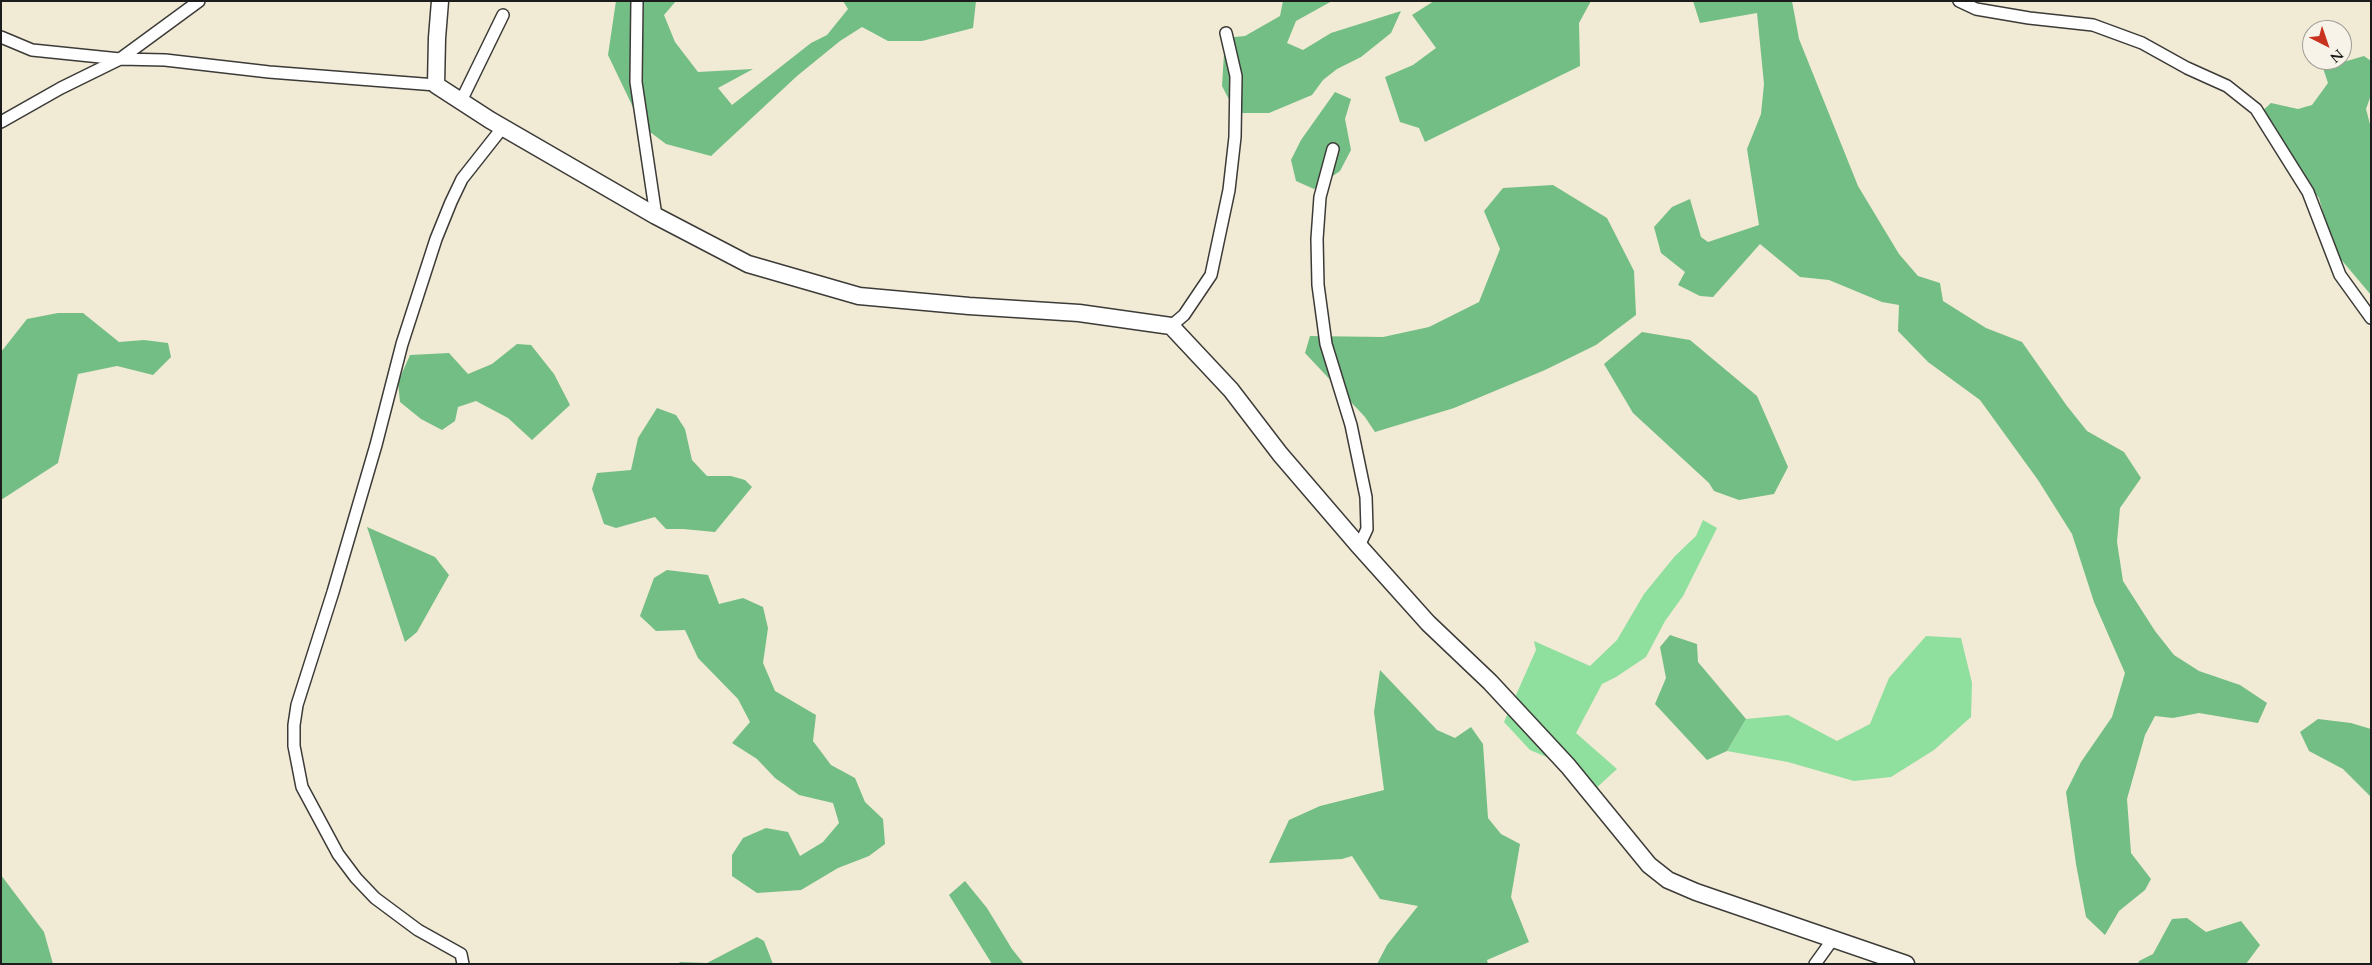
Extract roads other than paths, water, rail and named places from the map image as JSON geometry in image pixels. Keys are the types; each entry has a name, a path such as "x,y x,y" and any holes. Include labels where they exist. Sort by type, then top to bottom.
{"street":[{"path":"1,122 62,88 120,59 199,1"},
{"path":"436,85 436,38 440,1"},
{"path":"637,1 636,82 646,161 656,216"},
{"path":"1959,1 1976,9 2029,18 2093,25 2142,43 2187,68 2227,86 2256,109 2308,192 2340,275 2371,318"},
{"path":"461,101 503,15"},
{"path":"1171,326 1188,309 1211,275 1229,190 1235,137 1236,76 1226,33"},
{"path":"1,37 32,50 120,59 165,60 268,72 436,85 503,127 656,216 748,264 859,296 1079,313 1171,326 1231,390 1280,454 1359,546 1428,623 1490,682 1568,766 1649,865 1668,880 1906,964"},
{"path":"463,964 461,954 418,930 375,898 356,878 338,854 320,825 302,787 294,746 294,725 296,705 333,592 376,445 402,344 436,239 462,179 503,127"},
{"path":"1333,149 1320,197 1316,239 1318,285 1326,344 1351,425 1366,497 1367,529 1359,546"},
{"path":"1815,964 1833,939"}]}
